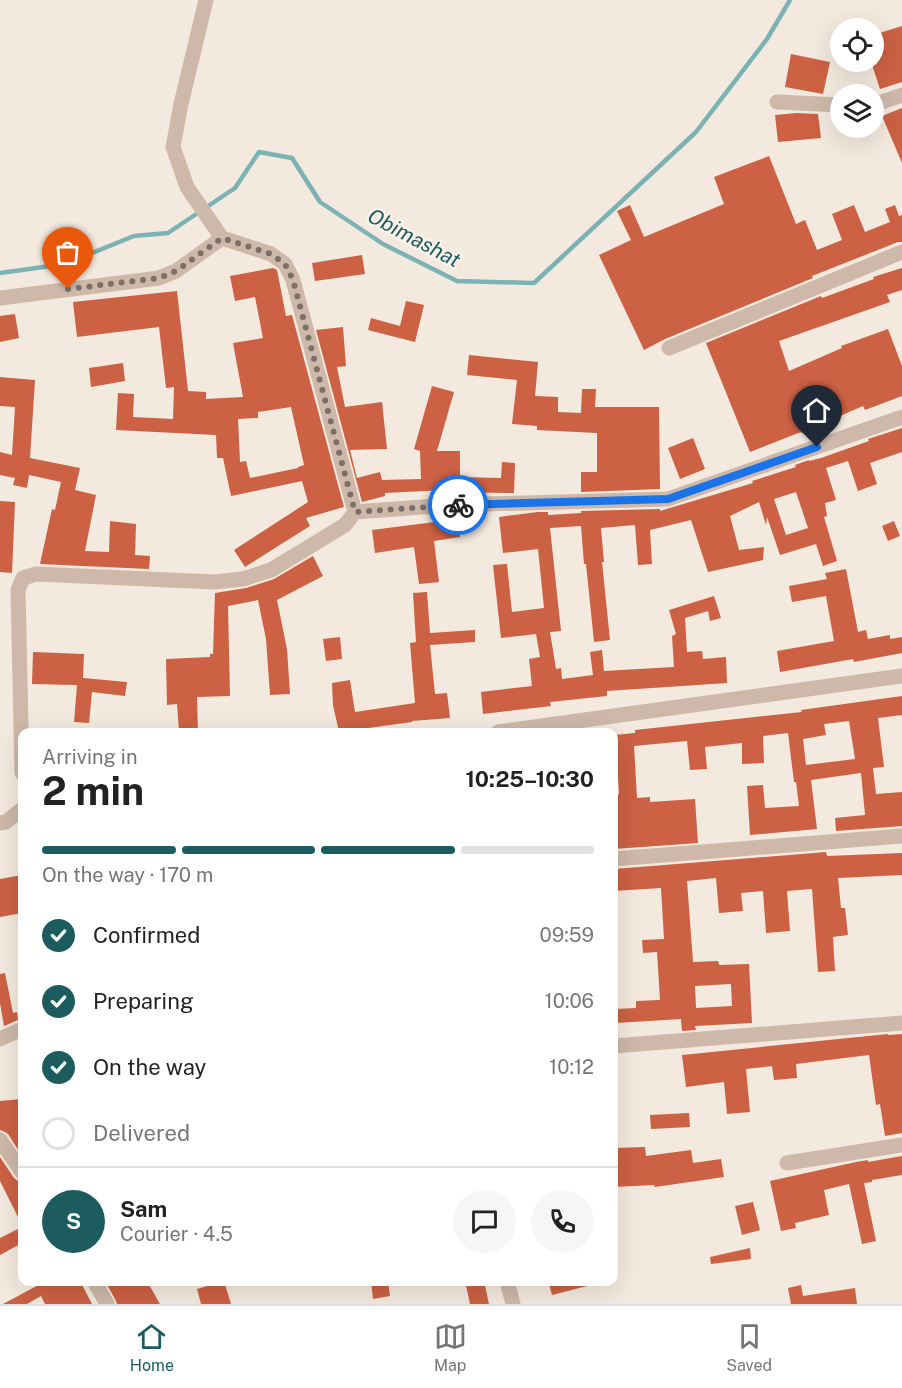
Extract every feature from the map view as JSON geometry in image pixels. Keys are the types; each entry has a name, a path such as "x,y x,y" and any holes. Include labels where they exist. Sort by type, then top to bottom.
{"street":[{"path":"206,0 173,147 187,187 222,238 271,254 285,264 293,280 355,512"},
{"path":"884,101 902,95"},
{"path":"777,102 830,105"},
{"path":"0,298 159,278 176,271 222,238"},
{"path":"669,348 902,252"},
{"path":"21,728 18,590 23,578 36,574 214,582 243,579 271,570 345,525 355,512 450,506 668,499 902,417"},
{"path":"527,728 902,676"},
{"path":"0,823 6,822 18,812"},
{"path":"618,859 902,836"},
{"path":"618,1046 902,1023"},
{"path":"0,1039 18,1031"},
{"path":"0,1140 18,1166"},
{"path":"787,1162 902,1145"},
{"path":"97,1286 107,1304"},
{"path":"508,1286 513,1304"}],"building":[{"path":"902,26 902,82 884,88 884,84 878,84 874,72 884,72 884,32"},
{"path":"791,54 830,62 823,94 785,87"},
{"path":"902,108 902,163 884,121 884,115"},
{"path":"818,114 821,138 778,142 775,115"},
{"path":"769,156 796,224 805,220 817,250 842,240 832,214 854,205 865,232 890,222 885,209 895,205 899,216 902,215 902,242 812,276 813,278 665,339 644,350 599,255 631,240 617,211 630,205 644,237 724,204 714,177"},
{"path":"362,255 365,274 315,281 312,263"},
{"path":"273,268 277,270 286,316 292,315 344,507 306,518 310,526 245,567 234,550 308,502 302,481 231,496 223,458 217,458 216,435 116,430 118,393 134,394 133,417 173,419 174,387 166,388 159,327 77,337 73,302 177,291 188,391 206,392 206,399 243,397 233,343 263,338 255,297 235,301 230,276","holes":["291,407 304,465 250,478 246,461 240,462 238,419 258,418 258,412"]},
{"path":"902,268 902,290 887,295 890,302 779,341 789,371 842,348 841,346 888,329 902,366 902,396 865,410 863,406 750,452 706,343 821,296 822,298"},
{"path":"406,301 424,305 415,342 368,330 371,318 400,326"},
{"path":"15,314 19,338 0,342 0,316"},
{"path":"343,327 346,366 337,367 345,407 382,402 387,449 350,450 357,478 380,472 382,480 421,479 420,451 414,449 432,386 454,392 437,451 460,451 460,477 501,478 502,462 515,463 514,493 445,492 445,490 385,493 385,496 362,502 316,330"},
{"path":"469,355 538,362 535,396 558,397 558,412 581,413 582,389 596,389 595,407 659,407 660,489 581,492 581,472 597,472 597,433 537,430 537,426 512,424 517,380 467,375"},
{"path":"123,363 125,381 91,387 89,368"},
{"path":"0,377 35,380 30,458 80,468 75,490 96,495 85,551 109,552 110,521 136,524 135,555 150,556 149,569 40,564 52,509 55,510 61,482 29,475 27,488 13,485 15,478 0,475 0,452 12,455 15,407 0,406"},
{"path":"902,428 902,452 870,463 877,484 858,491 848,461 826,468 836,500 825,503 827,516 824,517 837,561 823,566 816,544 780,555 767,517 766,525 759,502 730,516 739,550 764,547 763,560 708,572 691,520 650,530 652,564 638,565 635,525 601,528 610,640 594,642 581,526 550,528 561,631 550,632 556,669 561,668 562,679 593,675 590,652 602,650 604,671 674,667 672,636 676,634 669,610 714,596 721,618 710,621 708,611 685,618 687,652 702,651 703,659 726,657 727,683 607,691 607,696 550,702 551,706 483,714 481,692 532,686 529,659 540,657 536,634 501,638 493,565 507,564 512,612 544,608 538,549 503,553 499,517 538,512 548,512 548,515 581,513 581,511 660,509 660,511 753,483 752,481 796,467 795,465 869,441 868,439","holes":["796,492 808,528 786,535 774,499"]},
{"path":"693,438 705,469 680,479 668,448"},
{"path":"0,501 15,502 12,573 0,572"},
{"path":"458,519 460,537 434,541 439,582 419,584 414,547 375,553 372,530"},
{"path":"894,521 900,536 888,541 882,526"},
{"path":"313,556 323,576 277,600 287,649 290,694 270,695 266,639 258,600 228,606 230,696 197,697 198,728 179,728 177,704 167,705 166,659 210,657 210,654 213,654 215,593 246,588 274,579"},
{"path":"846,569 858,632 866,630 868,639 890,635 890,639 902,637 902,653 780,672 777,651 834,641 826,596 792,602 789,586 827,579 825,573"},
{"path":"427,592 430,633 475,630 475,642 430,645 435,694 447,693 450,718 368,728 338,728 333,705 332,683 350,680 355,712 415,703 410,643 416,642 413,593"},
{"path":"340,637 342,659 326,661 323,639"},
{"path":"33,652 84,654 83,678 127,682 125,696 92,692 89,723 74,722 77,685 32,684"},
{"path":"902,696 902,715 878,718 884,767 873,768 876,794 902,792 902,826 836,831 835,818 865,815 861,773 811,780 817,829 750,835 747,786 763,785 765,808 799,806 788,733 763,736 764,763 742,764 742,743 705,747 707,769 690,770 687,741 634,746 637,798 650,797 650,802 695,799 698,843 618,849 618,735 635,733 635,730 802,712 801,710","holes":["849,721 855,759 806,765 803,739 826,735 824,724"]},
{"path":"826,852 827,856 902,853 902,875 838,878 841,908 845,908 848,935 833,937 835,971 818,972 812,889 787,891 790,931 766,933 763,891 741,893 743,911 719,913 716,878 687,881 693,962 718,961 719,965 749,964 752,1023 695,1026 696,1030 682,1031 681,1019 618,1023 618,1009 636,1008 636,1001 660,1000 657,952 643,953 642,940 664,939 661,888 618,891 618,869","holes":["731,984 732,1006 696,1008 695,986"]},
{"path":"18,876 18,914 0,917 0,879"},
{"path":"5,973 13,1013 17,1012 18,1020 4,1026 0,1003 0,974"},
{"path":"902,1034 902,1133 885,1136 880,1104 876,1105 869,1055 796,1064 797,1078 774,1080 772,1066 746,1069 750,1112 727,1114 724,1082 686,1087 682,1055"},
{"path":"18,1099 18,1150 8,1134 0,1130 0,1101"},
{"path":"689,1113 690,1127 651,1129 650,1115"},
{"path":"645,1147 646,1156 691,1150 693,1163 721,1159 724,1177 655,1187 654,1185 618,1187 618,1148"},
{"path":"902,1156 902,1175 864,1183 876,1241 862,1244 849,1184 824,1190 829,1215 795,1223 796,1228 781,1231 770,1181 856,1162"},
{"path":"0,1157 18,1181 18,1217 0,1181"},
{"path":"753,1202 760,1230 742,1235 735,1206"},
{"path":"18,1229 18,1245 0,1255 0,1238"},
{"path":"750,1248 751,1259 711,1264 710,1257"},
{"path":"801,1285 803,1296 855,1288 857,1304 791,1304 788,1288"},
{"path":"37,1286 83,1286 92,1304 45,1304 41,1296 27,1304 3,1304"},
{"path":"108,1286 150,1286 160,1304 117,1304"},
{"path":"207,1286 226,1286 231,1304 201,1304 197,1289"},
{"path":"372,1286 389,1286 390,1296 373,1299"},
{"path":"466,1286 485,1286 489,1304 470,1304"},
{"path":"549,1286 587,1286 552,1295"}],"waterway":[{"name":"Obimashat","path":"0,273 65,264 134,236 168,233 235,188 259,152 292,158 320,202 383,244 457,281 534,283 696,132 767,39 790,0"}],"way so far":[{"path":"68,289 159,278 176,271 222,238 271,254 285,264 293,280 355,512 458,505"}],"route":[{"path":"458,505 668,499 817,447"}]}
